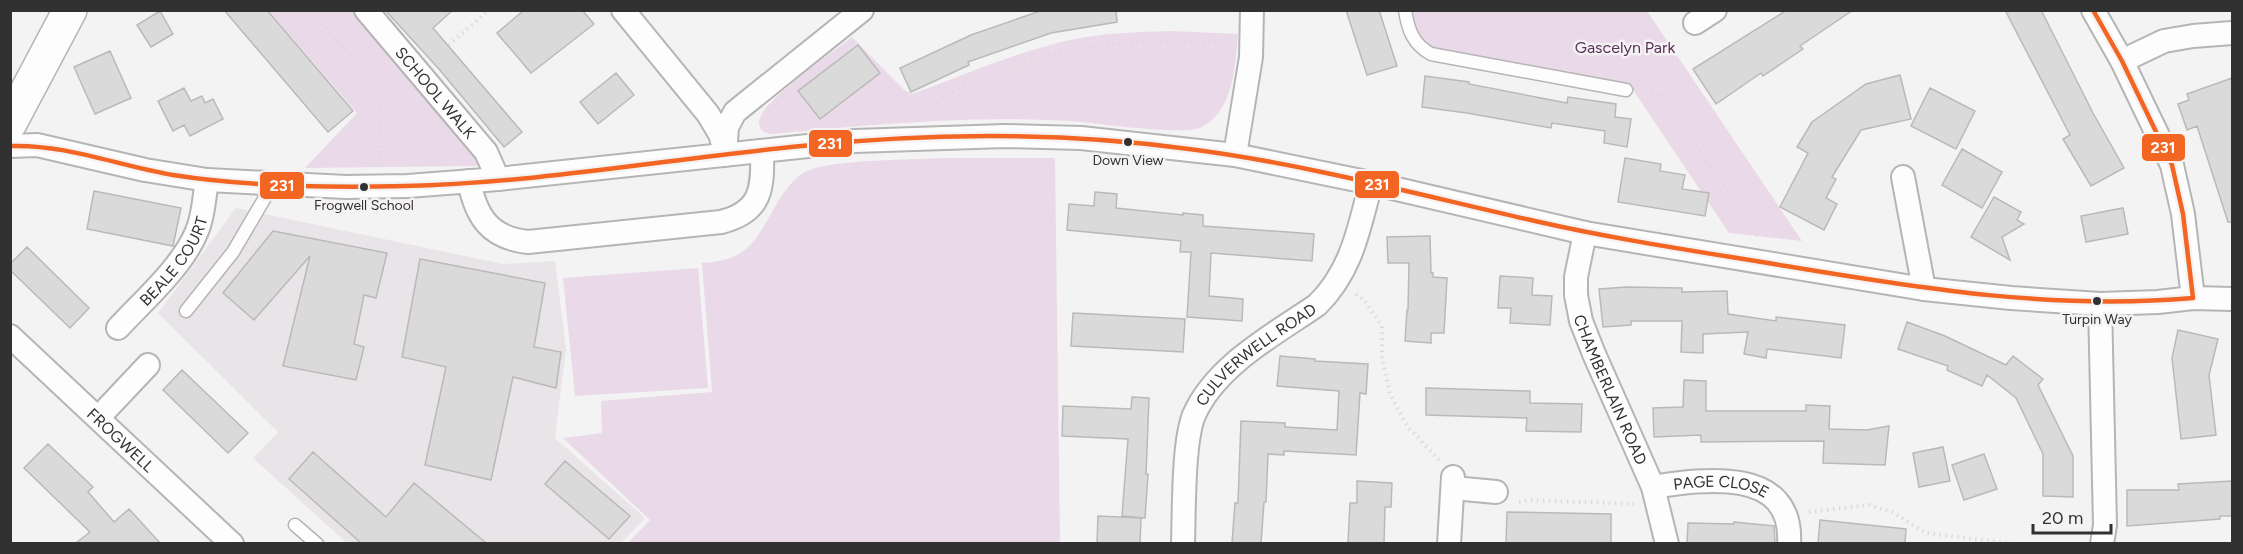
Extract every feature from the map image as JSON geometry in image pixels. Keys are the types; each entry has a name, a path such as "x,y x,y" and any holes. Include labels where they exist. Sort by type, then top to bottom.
{"main road":[{"path":"10,123 70,10"}],"street":[{"name":"SCHOOL WALK","path":"366,10 486,152 498,179"},
{"path":"623,10 699,102 720,134 725,155"},
{"path":"725,155 728,123 735,112 862,10"},
{"path":"1235,155 1252,45 1252,10"},
{"path":"2093,10 2122,61 2172,165 2183,214 2193,298"},
{"path":"2122,61 2164,40 2232,33"},
{"path":"699,102 717,113 730,112 744,104"},
{"path":"10,146 37,146 145,170 207,180 382,186 498,179 891,139 1049,136 1122,141 1235,155 1371,183 1585,233 1924,289 2100,304 2193,298 2232,299"},
{"path":"469,181 472,198 486,224 514,241 528,242 710,224 735,219 752,207 760,190 762,151"},
{"path":"1903,177 1898,207 1924,289"},
{"name":"BEALE COURT","path":"118,328 189,247 198,230 207,180"},
{"name":"CULVERWELL ROAD","path":"1183,543 1189,434 1194,416 1216,381 1234,363 1317,305 1338,280 1350,256 1371,183"},
{"name":"CHAMBERLAIN ROAD","path":"1585,233 1575,286 1581,321 1593,354 1656,496 1667,543"},
{"path":"2100,304 2105,525 2102,543"},
{"name":"FROGWELL","path":"10,336 232,543"},
{"path":"99,417 148,365"},
{"name":"PAGE CLOSE","path":"1656,496 1694,480 1734,482 1753,487 1780,503 1787,514 1790,529 1789,543"},
{"path":"1449,543 1453,483 1503,497"}],"lane":[{"path":"1405,10 1412,38 1431,54 1626,90"},
{"path":"186,312 233,252 273,184"},
{"path":"295,525 317,543"}],"path":[{"path":"310,10 379,87 382,186"},
{"path":"419,72 489,10"},
{"path":"891,139 915,116 964,86 1020,63 1053,54 1092,46 1134,42 1215,42 1252,45"},
{"path":"1626,90 1662,96 1776,264"},
{"path":"1338,280 1364,300 1382,326 1382,357 1390,394 1407,426 1453,483"},
{"path":"1503,497 1530,500 1656,496"},
{"path":"1787,514 1869,505 1892,512 1926,532 2015,543"}],"shaded area":[{"path":"236,208 503,264 555,261 566,349 555,438 645,518 621,543 347,543 253,458 278,432 158,313"}],"green space":[{"path":"269,11 374,11 502,161 475,166 305,168 357,113"},
{"name":"Gascelyn Park","path":"1412,11 1647,11 1802,241 1729,233 1629,84 1431,49 1418,37"},
{"path":"1172,31 1238,34 1234,73 1227,99 1213,119 1202,127 1162,130 1080,122 1002,119 847,127 770,134 764,132 759,125 766,108 776,98 852,37 904,90 912,94 1010,57 1070,40 1108,34"},
{"path":"941,158 1055,158 1060,543 628,543 650,520 563,438 602,433 601,401 712,392 702,263 732,257 751,245 787,189 803,173 814,168 849,163"},
{"path":"698,268 708,388 575,396 563,278"}],"building":[{"path":"224,10 267,10 353,111 328,132"},
{"path":"385,10 453,10 433,28 522,132 504,147 439,69"},
{"path":"524,10 582,10 594,24 531,73 497,33"},
{"path":"1043,10 1116,10 1117,22 1051,33 968,62 969,65 911,92 900,68 971,35"},
{"path":"1346,10 1379,10 1397,66 1367,75"},
{"path":"1787,10 1853,10 1800,46 1803,49 1763,76 1761,73 1716,104 1693,69"},
{"path":"2005,10 2041,10 2093,113 2124,168 2091,186 2063,139 2070,135"},
{"path":"160,11 173,34 151,47 137,25"},
{"path":"858,45 880,73 820,119 798,91"},
{"path":"110,51 131,98 95,114 74,67"},
{"path":"616,73 634,95 598,124 580,102"},
{"path":"1900,75 1911,119 1861,130 1832,177 1836,179 1826,198 1837,204 1824,230 1780,207 1808,153 1797,147 1812,122 1866,84"},
{"path":"1425,76 1469,82 1469,84 1567,103 1568,97 1616,104 1615,117 1631,119 1627,147 1604,143 1605,131 1552,123 1551,128 1422,107"},
{"path":"2232,78 2232,222 2228,222 2197,126 2187,130 2178,104 2189,100 2187,94"},
{"path":"184,88 191,101 202,96 205,103 213,99 223,119 190,136 184,125 173,131 158,101"},
{"path":"1930,88 1975,111 1956,149 1911,126"},
{"path":"1962,149 2002,172 1982,208 1942,185"},
{"path":"1625,158 1661,164 1660,171 1685,175 1682,189 1709,193 1705,216 1618,202"},
{"path":"94,191 181,208 173,246 87,229"},
{"path":"1095,192 1117,194 1116,208 1203,215 1203,226 1314,234 1312,261 1211,253 1209,296 1243,299 1242,321 1187,317 1191,252 1180,252 1181,241 1067,230 1069,204 1094,206"},
{"path":"1994,197 2021,212 2017,220 2024,224 2002,237 2010,260 1971,237"},
{"path":"2123,208 2128,234 2086,242 2081,216"},
{"path":"273,231 387,253 376,298 364,295 354,344 364,347 356,380 283,366 310,256 254,320 223,293"},
{"path":"1430,236 1431,273 1433,277 1447,278 1444,333 1431,333 1431,343 1405,341 1409,263 1388,263 1387,237"},
{"path":"27,247 89,308 70,328 10,270 10,264"},
{"path":"420,259 545,283 534,347 561,352 556,388 513,377 491,480 425,465 446,367 402,357"},
{"path":"1500,276 1533,278 1532,295 1552,296 1550,325 1510,323 1511,308 1498,308"},
{"path":"1682,288 1682,292 1727,291 1728,314 1776,321 1776,317 1845,325 1841,358 1767,349 1766,358 1744,354 1748,332 1703,334 1703,353 1681,352 1682,321 1631,321 1631,325 1603,327 1599,289"},
{"path":"1073,313 1185,319 1183,352 1071,346"},
{"path":"1907,322 1945,336 2006,365 2013,356 2043,379 2038,385 2073,456 2073,497 2043,496 2043,454 2016,398 1987,375 1982,386 1947,370 1948,366 1898,349"},
{"path":"2178,330 2218,339 2209,375 2216,435 2181,439 2172,358"},
{"path":"1280,356 1315,359 1315,361 1368,364 1366,394 1360,393 1356,455 1284,451 1284,455 1268,454 1261,543 1232,543 1235,503 1238,503 1241,421 1285,423 1285,427 1337,430 1339,391 1277,386"},
{"path":"182,370 248,433 228,453 163,390"},
{"path":"1684,380 1706,381 1706,411 1806,411 1806,405 1830,406 1829,429 1867,430 1889,426 1885,465 1823,463 1824,441 1701,442 1701,435 1654,437 1653,408 1683,407"},
{"path":"1426,388 1530,391 1530,403 1582,404 1581,432 1526,431 1527,418 1426,415"},
{"path":"1132,397 1149,398 1145,518 1122,516 1128,439 1062,436 1063,406 1131,409"},
{"path":"48,444 93,487 88,492 114,522 129,509 160,543 76,543 90,532 24,468"},
{"path":"1943,447 1950,481 1919,487 1913,453"},
{"path":"313,452 386,517 414,483 486,543 361,543 289,479"},
{"path":"1984,454 1997,489 1964,500 1952,465"},
{"path":"565,461 630,516 609,539 545,484"},
{"path":"1357,481 1392,483 1391,507 1385,507 1384,543 1348,543 1350,503 1357,503"},
{"path":"2232,481 2232,516 2220,516 2220,519 2127,526 2127,490 2179,490 2178,484"},
{"path":"1507,512 1611,514 1611,543 1506,543"},
{"path":"1098,516 1141,518 1140,543 1097,543"},
{"path":"1820,520 1906,529 1905,543 1818,543"},
{"path":"1734,522 1774,526 1775,543 1687,543 1688,523 1734,524"}],"transit line":[{"name":"231","path":"2093,10 2122,61 2172,165 2183,214 2193,298"},
{"name":"231","path":"10,146 52,148 153,171 202,179 289,186 347,187 454,184 502,180 841,142 990,136 1090,139 1233,155 1363,181 1597,234 1888,282 2039,299 2141,301 2193,298"}],"place":[{"name":"Down View","path":"1128,142"},
{"name":"Frogwell School","path":"364,187"},
{"name":"Turpin Way","path":"2097,301"}]}
